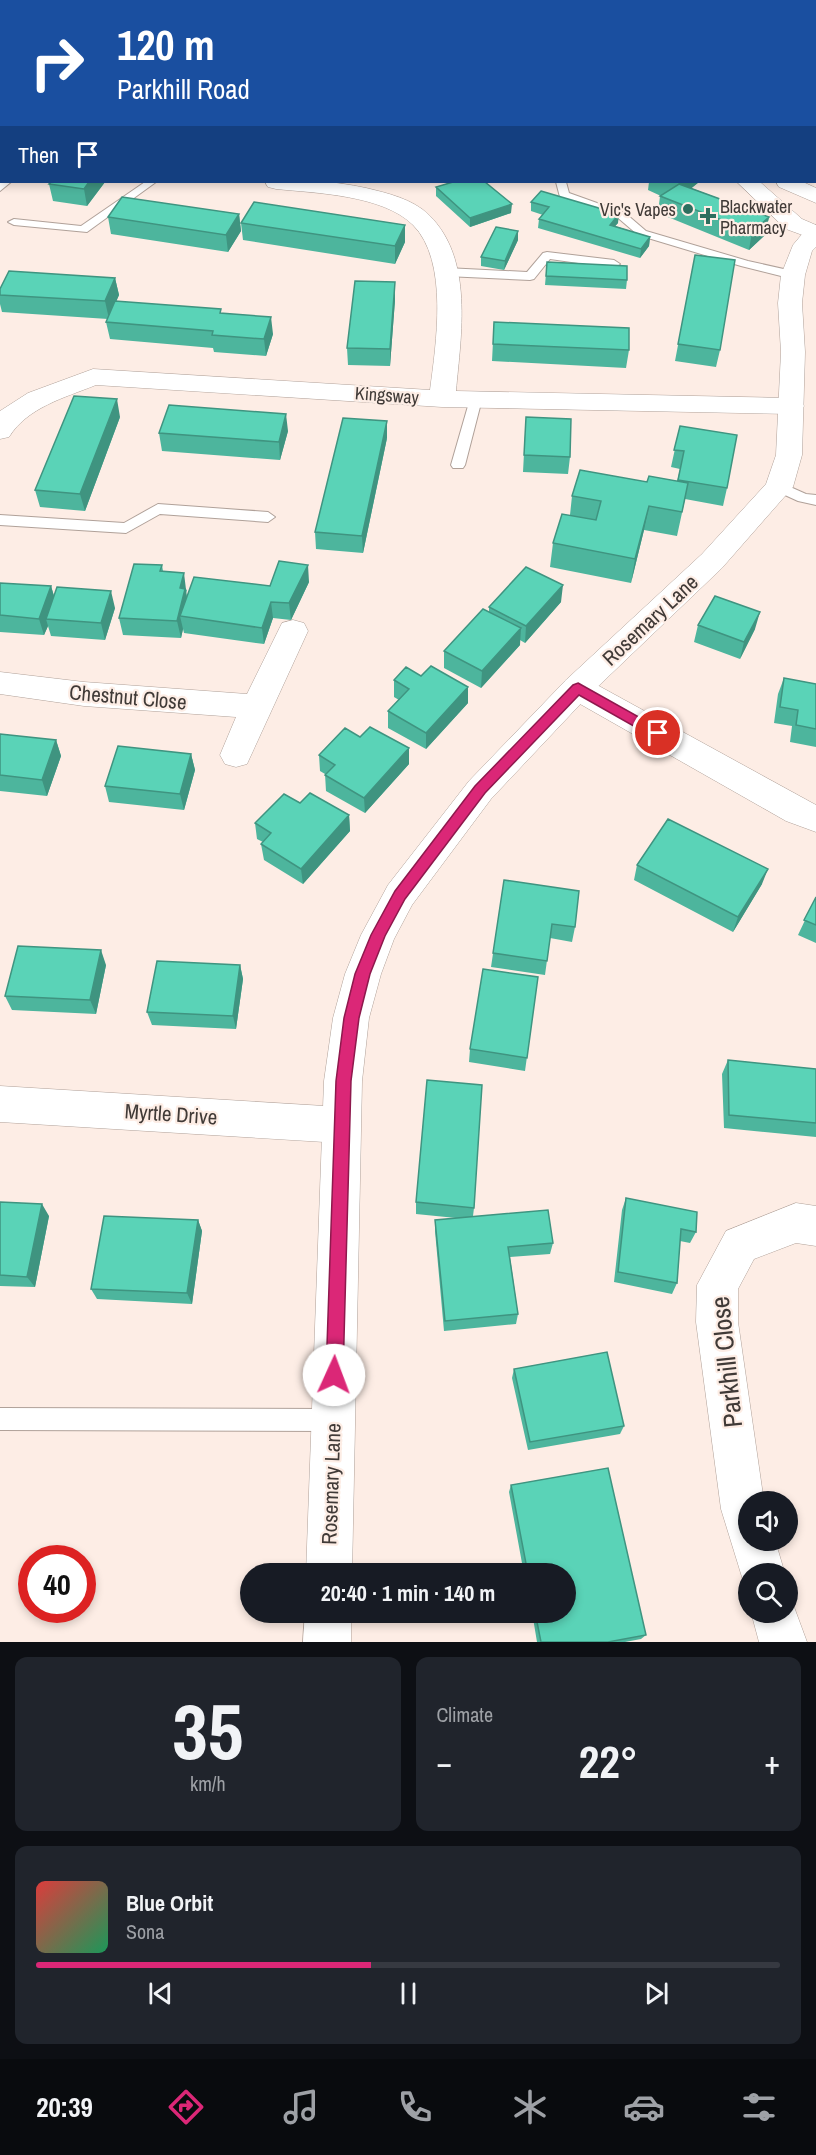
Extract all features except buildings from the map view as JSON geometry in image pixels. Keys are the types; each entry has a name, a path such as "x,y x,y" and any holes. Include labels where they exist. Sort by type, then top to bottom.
{"street":[{"path":"298,183 320,184 384,200 420,219 436,240 446,272 450,325 442,399"},
{"path":"749,183 794,224 816,233"},
{"path":"789,183 816,196"},
{"name":"Rosemary Lane","path":"329,1563 341,1125 351,1018 363,974 378,935 400,895 474,797 578,688 712,561 779,487 789,455 793,352 790,303 793,275 801,250 816,233"},
{"name":"Kingsway","path":"0,431 8,418 37,399 93,377 442,399 790,406"},
{"path":"236,755 256,707 293,631"},
{"name":"Chestnut Close","path":"0,683 84,694 256,707"},
{"path":"578,688 798,812 816,819"},
{"name":"Myrtle Drive","path":"0,1104 341,1125"},
{"name":"Parkhill Close","path":"740,1491 718,1333 717,1285 740,1245 796,1223 816,1226"},
{"path":"327,1642 328,1623"},
{"path":"777,1623 783,1642"}],"lane":[{"path":"14,222 83,230 150,183"},
{"path":"561,183 564,195 621,214 642,234 745,264 793,275"},
{"path":"446,272 530,276 547,255 614,264"},
{"path":"458,465 476,399"},
{"path":"779,487 803,498 816,500"},
{"path":"0,520 126,528 158,509 268,517"},
{"path":"0,1419 333,1420"}],"place":[{"name":"Vic's Vapes","path":"688,209"},
{"name":"Blackwater Pharmacy","path":"708,216"}],"route":[{"path":"334,1375 344,1081 351,1018 363,974 378,935 400,895 455,820 480,790 578,688 658,733"}]}
